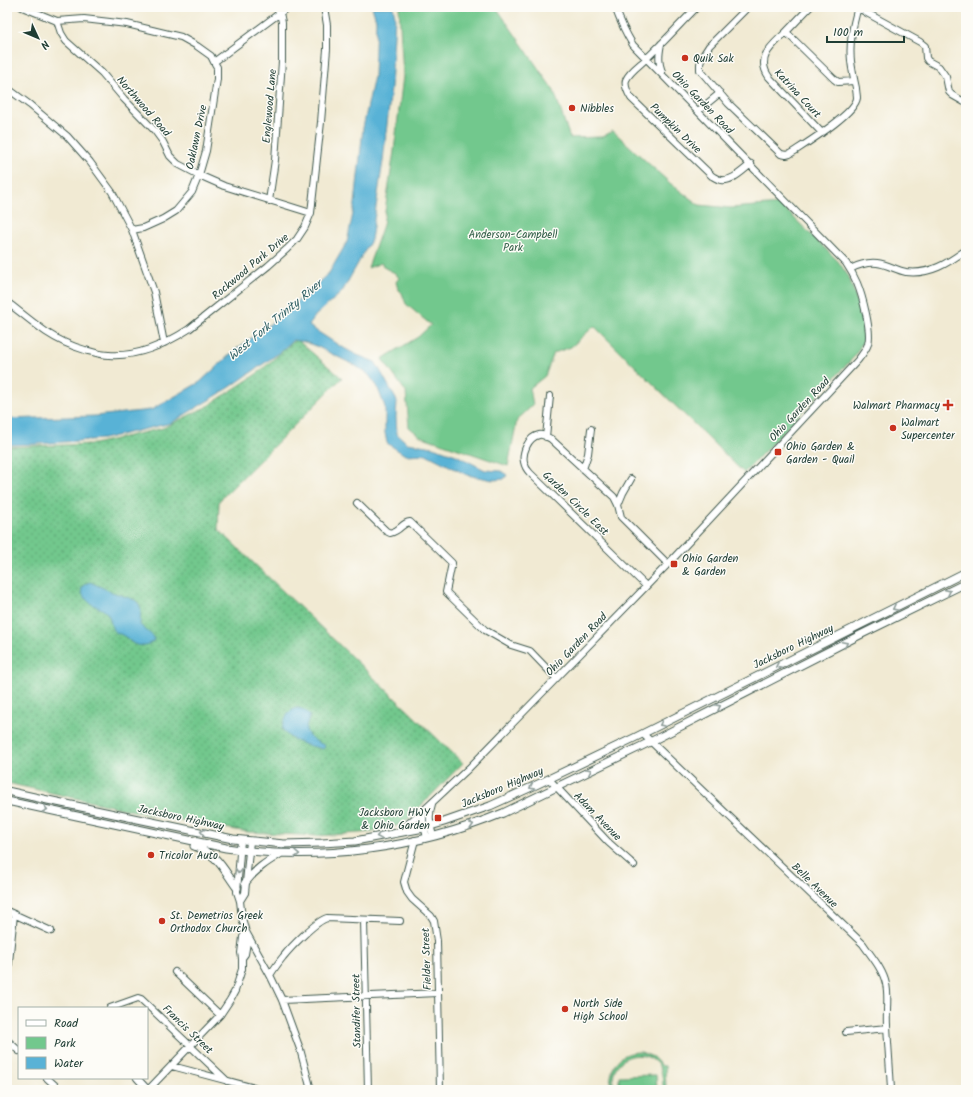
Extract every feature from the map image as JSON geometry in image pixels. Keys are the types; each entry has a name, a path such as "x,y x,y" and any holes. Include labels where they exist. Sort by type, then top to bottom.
{"main road":[{"name":"Jacksboro Highway","path":"7,790 32,797 241,840 284,844 355,841 428,827 490,806 549,779 965,574"},
{"name":"Jacksboro Highway","path":"7,801 170,837 249,851 280,853 332,853 392,845 430,837 480,823 503,813 650,742 966,583"},
{"path":"764,673 767,682"},
{"path":"30,806 32,797"},
{"path":"397,833 424,811"},
{"path":"170,837 201,848 210,853 237,888"},
{"path":"246,883 263,864 280,853"}],"street":[{"path":"22,7 57,21 84,19 127,24 181,37 211,56 214,62 288,7"},
{"path":"276,7 280,13"},
{"name":"Rockwood Park Drive","path":"7,302 46,332 64,342 99,354 130,354 150,349 176,338 282,253 297,239 310,213 321,122 327,49 327,25 324,7"},
{"name":"Ohio Garden Road","path":"424,811 469,768 668,564 858,360 868,343 869,326 857,284 850,269 842,258 633,45 625,32 615,7"},
{"path":"647,58 697,7"},
{"path":"748,7 709,46 702,57 700,70 728,103 781,154 790,154 846,114 854,105 857,98 850,47 858,7 925,46 926,58 928,61 939,67 946,77 949,92 966,103"},
{"path":"810,7 786,32 838,82 854,81"},
{"name":"Englewood Lane","path":"269,201 275,160 282,61 282,22 280,13"},
{"name":"Northwood Road","path":"57,21 61,33 66,40 102,73 124,99 155,131 163,142 170,156 178,164 199,176 224,186 310,213"},
{"name":"Katrina Court","path":"786,32 768,48 764,58 765,71 822,132"},
{"path":"662,43 658,58 663,75"},
{"name":"Pumpkin Drive","path":"647,58 632,71 626,81 628,94 631,98 686,152 717,179 727,180 734,177 750,164"},
{"name":"Oaklawn Drive","path":"132,230 143,228 176,211 192,192 199,176 206,151 217,79 217,67 214,62"},
{"path":"7,88 67,136 90,162 112,192 132,230 154,292 164,343"},
{"path":"698,111 720,93"},
{"path":"850,269 858,265 876,263 906,272 919,272 937,268 948,263 966,250"},
{"path":"550,396 546,437 551,439 614,497 618,504 621,517 668,564"},
{"path":"583,469 588,454 591,429"},
{"name":"Garden Circle East","path":"546,437 539,435 529,441 524,454 525,467 646,586"},
{"path":"618,504 631,479"},
{"path":"357,503 386,531 390,533 396,532 407,522 410,522 452,562 446,592 485,630 511,645 530,652 556,678"},
{"name":"Belle Avenue","path":"642,734 863,944 879,967 887,985 887,1028 891,1090"},
{"name":"Adam Avenue","path":"549,779 608,842 634,865"},
{"path":"430,837 428,827 432,803"},
{"path":"424,811 423,821 428,827"},
{"path":"241,840 237,892 240,901 242,918 247,934 282,1000 300,1049 311,1090"},
{"name":"Fielder Street","path":"415,840 404,882 407,892 412,899 431,916 434,921 438,993 440,1090"},
{"path":"240,901 244,893 246,883 250,841"},
{"path":"7,911 51,931"},
{"path":"7,981 10,934 14,915"},
{"path":"270,975 283,957 322,919 400,921"},
{"name":"Standifer Street","path":"364,920 368,1090"},
{"path":"150,1088 220,1015 230,1000 235,991 242,969 242,958 240,953 243,937 247,934"},
{"path":"175,972 220,1015"},
{"path":"282,1000 438,993"},
{"name":"Francis Street","path":"113,1007 138,998 141,999 227,1080"},
{"path":"846,1032 887,1028"},
{"path":"7,1040 18,1049"},
{"path":"172,1066 262,1090"},
{"path":"48,1079 60,1090"},
{"path":"138,1079 150,1088 158,1090"}],"green space":[{"name":"Anderson-Campbell Park","path":"399,7 496,7 554,91 570,138 602,137 613,131 671,184 699,205 731,208 780,204 838,261 849,277 864,329 864,340 854,357 744,473 595,327 571,347 554,353 545,376 530,388 533,405 517,420 508,466 420,436 409,427 406,392 382,359 418,337 431,325 406,304 402,293 398,289 396,282 399,278 395,273 385,268 381,263 368,268 383,225 403,76"},
{"path":"296,339 342,378 219,501 218,529 463,763 403,824 372,832 317,836 248,832 151,815 7,783 7,447 94,444 163,428 208,406 258,373"},
{"path":"641,1052 653,1057 662,1066 665,1066 666,1090 663,1090 662,1073 656,1062 651,1058 638,1055 625,1058 620,1062 614,1073 613,1090 610,1090 613,1068 620,1058 632,1053"},
{"path":"656,1075 657,1090 619,1090 619,1076"}],"water":[{"path":"372,7 393,7 395,16 391,88 383,161 371,240 342,292 315,316 309,326 340,346 375,362 397,401 397,434 407,443 433,447 456,455 485,470 501,471 507,475 504,479 493,480 467,475 426,454 405,455 387,443 385,433 385,407 377,386 368,374 356,366 318,347 305,342 293,340 279,353 229,388 171,423 103,439 7,445 7,419 95,416 151,410 200,382 234,351 282,315 329,273 347,242 355,204 363,128 374,76 376,20"},
{"path":"90,582 135,600 141,609 140,625 154,637 154,640 145,645 137,645 114,631 109,616 106,612 90,603 83,594 83,586"},
{"path":"296,708 300,708 310,715 306,731 312,739 324,745 325,747 323,749 300,743 285,733 282,728 286,716"}],"place":[{"name":"Quik Sak","path":"685,58"},
{"name":"Nibbles","path":"572,108"},
{"name":"Walmart Pharmacy","path":"948,405"},
{"name":"Walmart Supercenter","path":"893,428"},
{"name":"Ohio Garden & Garden - Quail","path":"778,452"},
{"name":"Ohio Garden & Garden","path":"674,564"},
{"name":"Jacksboro HWY & Ohio Garden","path":"438,818"},
{"name":"Tricolor Auto","path":"151,855"},
{"name":"St. Demetrios Greek Orthodox Church","path":"162,921"},
{"name":"North Side High School","path":"565,1009"}],"water label":[{"name":"West Fork Trinity River","path":"275,320"}]}
